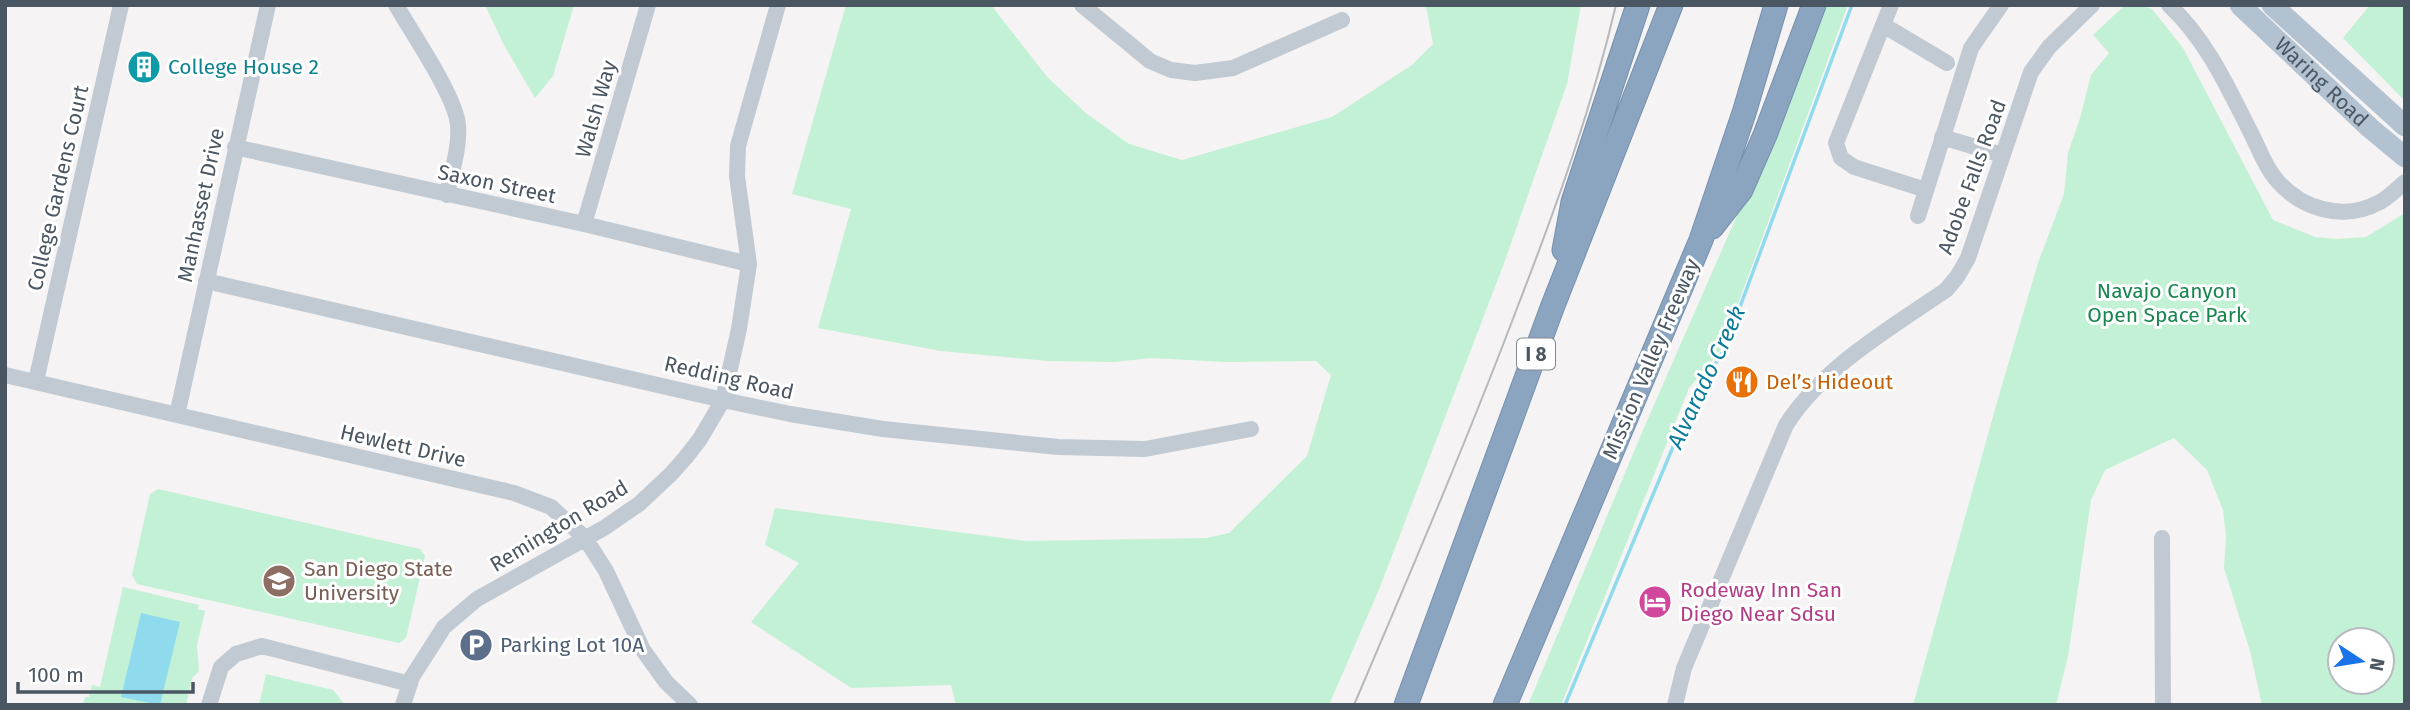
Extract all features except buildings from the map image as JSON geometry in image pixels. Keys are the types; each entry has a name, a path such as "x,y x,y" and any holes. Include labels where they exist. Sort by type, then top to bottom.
{"highway":[{"path":"1552,308 1573,202 1638,5"},
{"name":"I 8","path":"1405,705 1552,308 1671,5"},
{"name":"Mission Valley Freeway","path":"1505,705 1701,240 1744,113 1776,5"},
{"path":"1701,240 1741,190 1765,135 1814,5"}],"main road":[{"name":"Waring Road","path":"2240,5 2370,128 2405,157"},
{"name":"Waring Road","path":"2272,5 2405,126"}],"street":[{"name":"College Gardens Court","path":"36,381 121,5"},
{"name":"Manhasset Drive","path":"177,415 268,5"},
{"path":"396,5 453,104 458,124 458,141 447,195"},
{"name":"Walsh Way","path":"584,224 648,5"},
{"name":"Remington Road","path":"403,705 410,684 444,626 477,599 639,504 671,474 700,439 723,400 739,329 749,264 736,161 741,131 778,5"},
{"path":"1082,5 1150,61 1195,74 1233,68 1342,20"},
{"path":"1891,5 1836,143 1841,158 1854,167 1926,190"},
{"path":"1918,216 1971,48 2001,5"},
{"name":"Adobe Falls Road","path":"1675,705 1684,668 1786,425 1807,397 1852,355 1946,290 1957,277 1968,258 2001,155 2035,66 2049,47 2092,5"},
{"path":"2169,5 2181,17 2220,73 2274,176 2295,198 2321,210 2355,212 2381,202 2405,182"},
{"path":"1883,25 1947,62"},
{"path":"1942,137 2001,155"},
{"name":"Saxon Street","path":"235,148 584,224 749,264"},
{"name":"Redding Road","path":"206,281 723,400 883,429 1058,447 1145,449 1251,429"},
{"name":"Hewlett Drive","path":"5,374 514,493 551,507 585,538 606,571 643,650 666,682 690,705"},
{"path":"2162,538 2163,705"},
{"path":"209,705 221,667 236,654 262,646 410,684"}],"green space":[{"path":"485,5 574,5 553,76 535,98 505,47"},
{"path":"846,5 991,5 1048,78 1087,114 1129,144 1182,160 1332,117 1412,65 1433,44 1424,5 1581,5 1567,84 1503,266 1380,587 1329,705 956,705 951,685 851,688 751,622 799,563 765,545 775,508 1026,541 1207,538 1229,533 1307,456 1331,375 1316,361 1225,362 1151,358 1114,362 1048,361 941,351 818,328 851,209 792,194"},
{"path":"1824,5 1848,5 1721,350 1689,388 1561,705 1528,705 1643,430 1781,115"},
{"name":"Navajo Canyon Open Space Park","path":"2125,5 2140,5 2152,9 2183,48 2273,220 2315,237 2337,239 2366,237 2405,213 2405,705 2262,705 2250,651 2224,568 2226,537 2223,510 2207,470 2174,438 2105,470 2091,500 2068,656 2056,705 1913,705 2038,263 2064,194 2068,153 2091,75 2109,53 2093,35"},
{"path":"2370,5 2405,6 2405,101 2343,38"},
{"path":"158,489 420,549 425,556 406,638 399,643 137,584 132,575 150,494"},
{"path":"123,587 199,605 198,609 205,611 197,645 199,671 192,678 186,705 83,705 85,697 89,697 92,685 100,687"},
{"path":"266,674 333,690 345,705 259,705"}],"water":[{"path":"141,613 180,622 160,705 121,697"}],"waterway":[{"name":"Alvarado Creek","path":"1565,705 1693,399 1724,350 1852,5"}],"tram line":[{"path":"1354,705 1500,354 1533,266 1585,118 1616,5"}],"place":[{"name":"College House 2","path":"144,67"},
{"name":"Del’s Hideout","path":"1742,382"},
{"name":"San Diego State University","path":"279,581"},
{"name":"Rodeway Inn San Diego Near Sdsu","path":"1655,602"},
{"name":"Parking Lot 10A","path":"476,645"}]}
